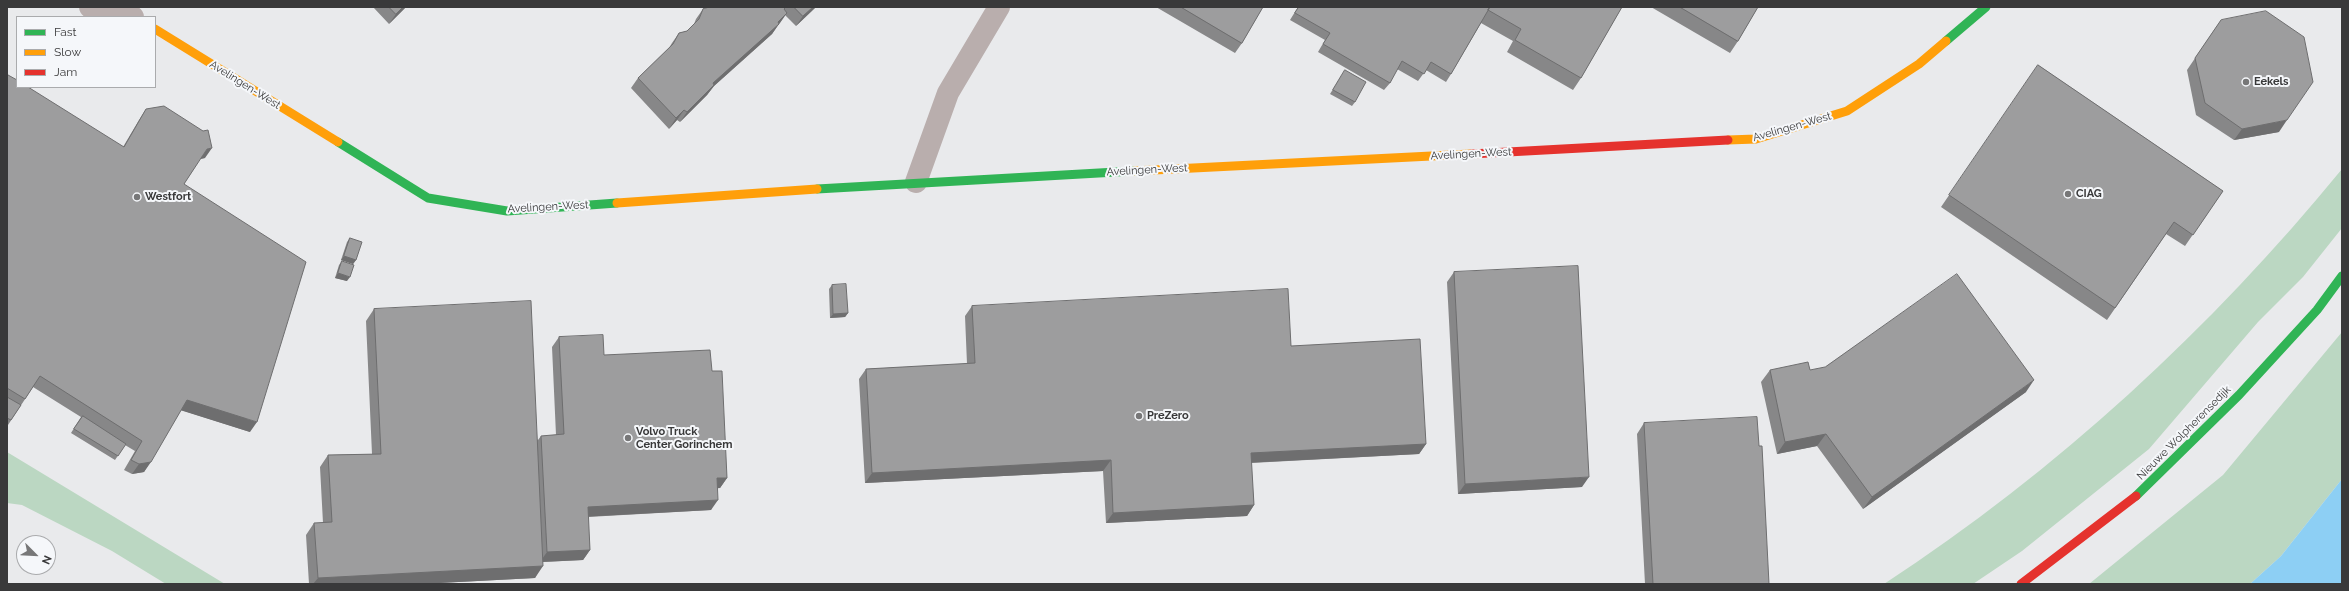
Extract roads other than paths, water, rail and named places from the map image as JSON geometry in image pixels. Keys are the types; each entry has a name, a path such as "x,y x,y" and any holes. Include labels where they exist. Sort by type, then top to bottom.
{"street":[{"path":"90,7 129,16"},
{"path":"916,182 948,93 999,7"},
{"name":"Avelingen-West","path":"156,30 428,198 507,210 916,182 1756,139 1847,111 1919,64 1986,7"},
{"name":"Nieuwe Wolpherensedijk","path":"2021,584 2143,491 2239,395 2317,310 2342,276"}],"water":[{"path":"2342,479 2342,584 2250,584 2281,556"}],"place":[{"name":"Eekels","path":"2246,82"},
{"name":"CIAG","path":"2068,194"},
{"name":"Westfort","path":"137,197"},
{"name":"PreZero","path":"1139,416"},
{"name":"Volvo Truck Center Gorinchem","path":"628,438"}]}
